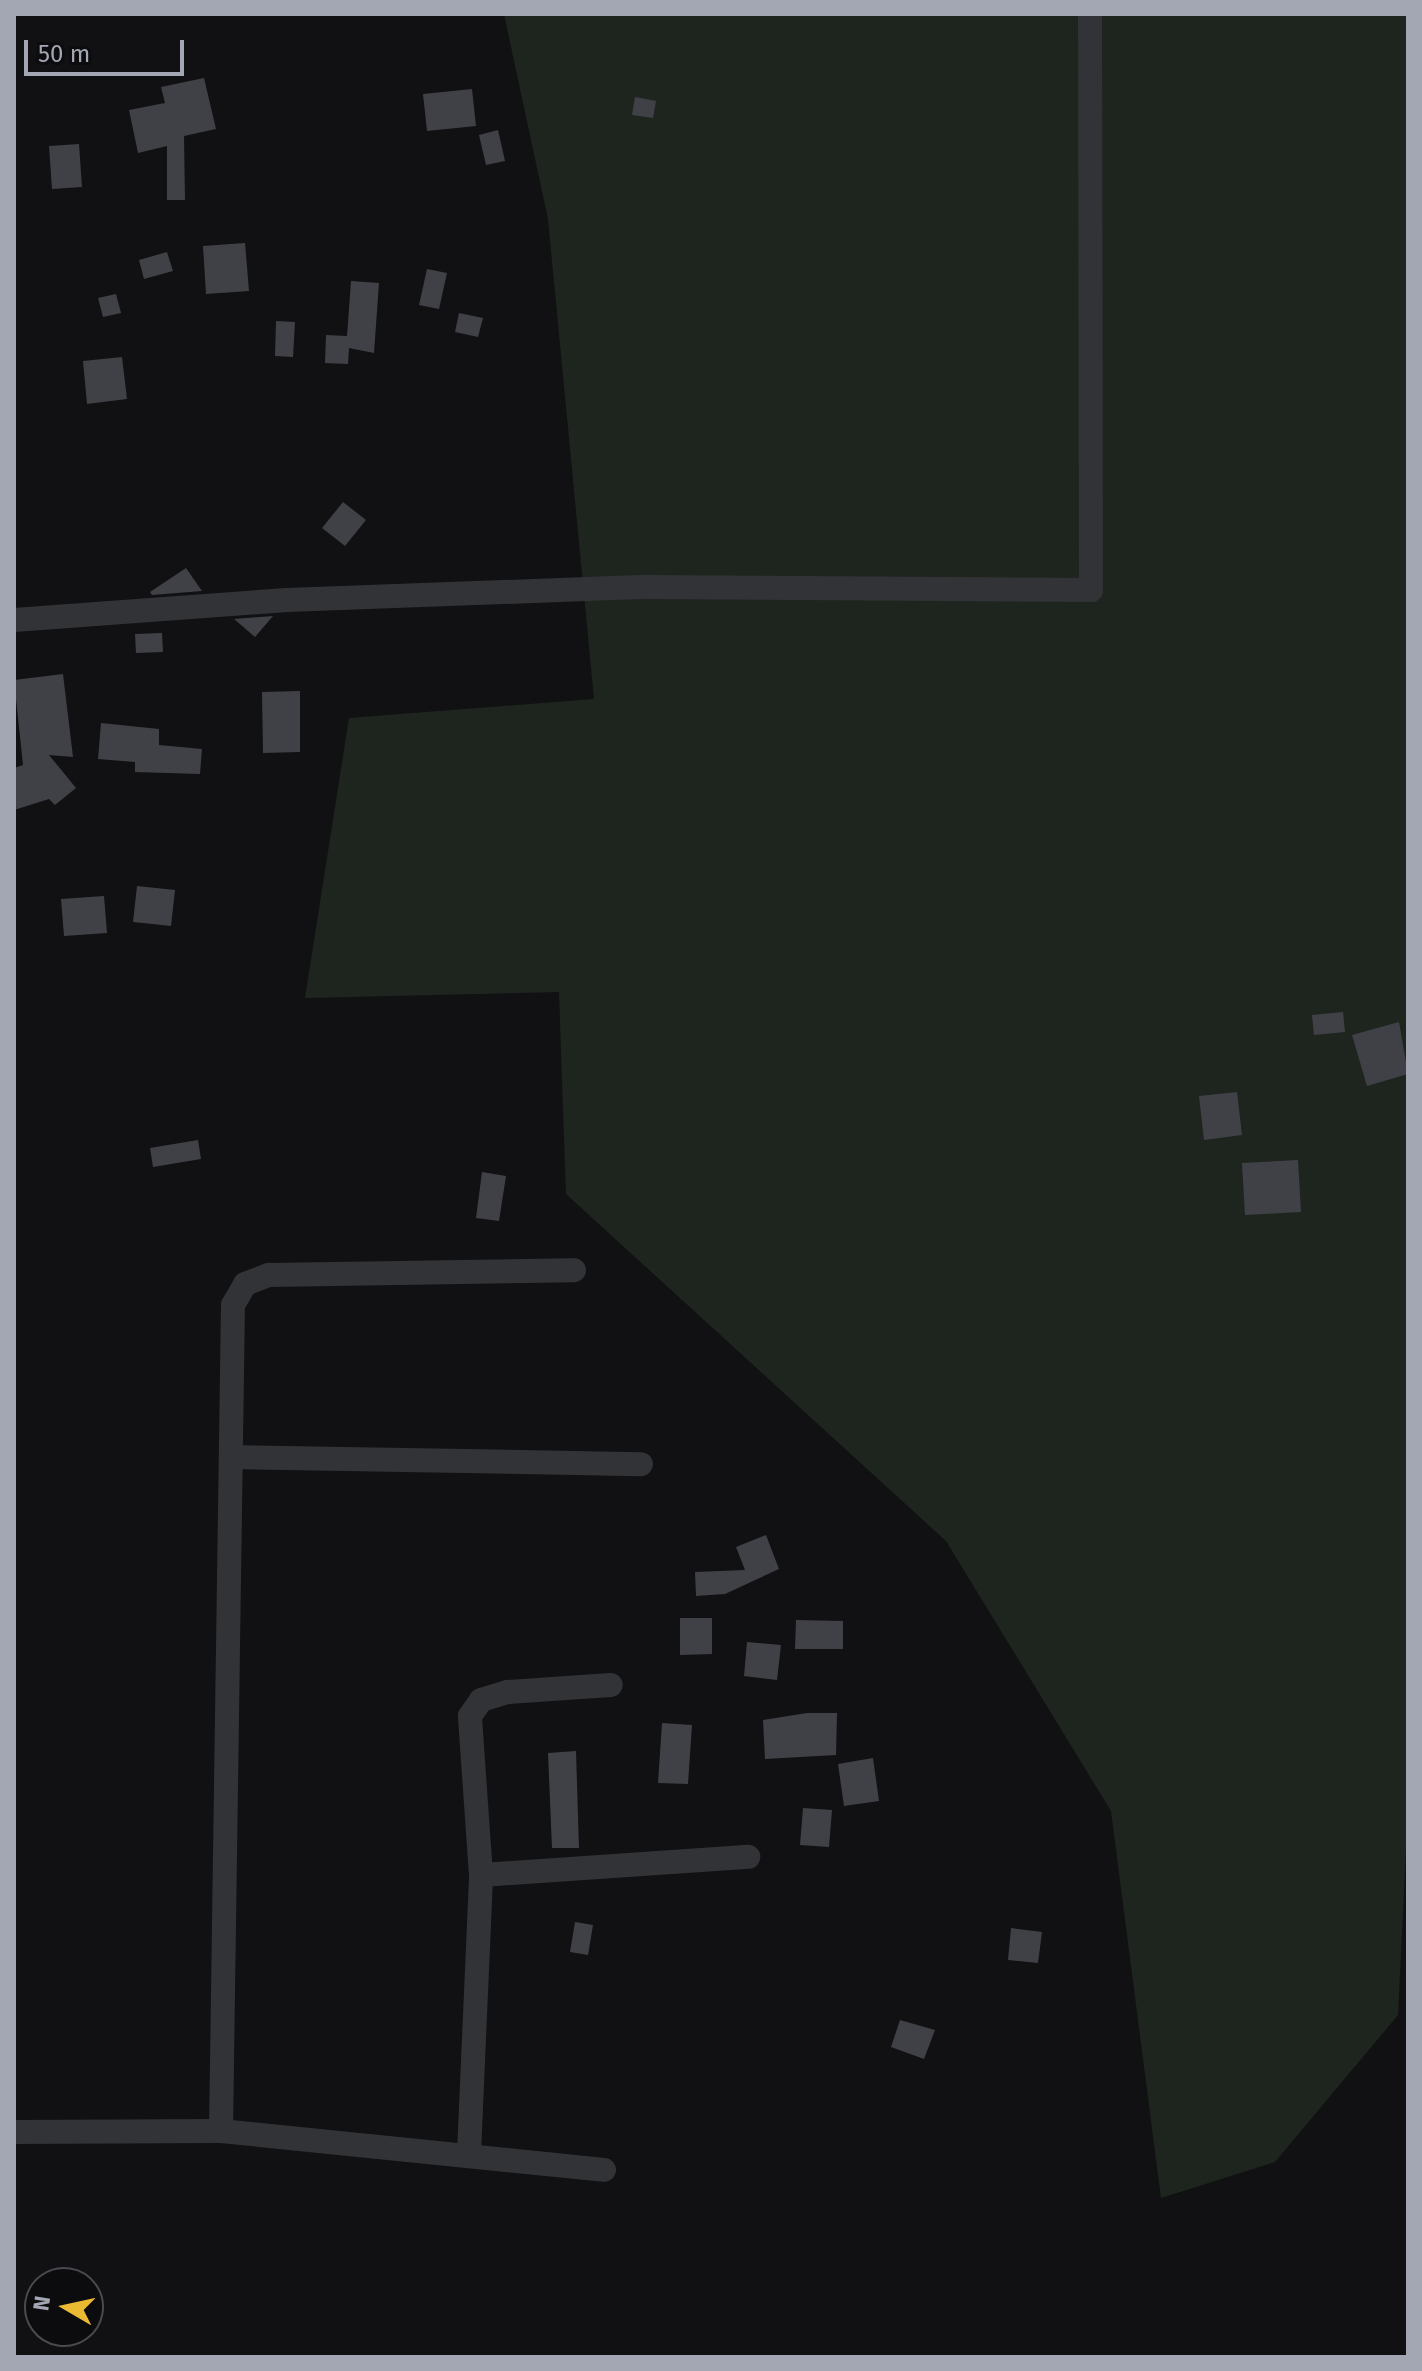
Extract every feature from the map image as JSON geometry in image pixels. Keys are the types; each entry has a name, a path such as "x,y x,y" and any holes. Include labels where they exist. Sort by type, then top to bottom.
{"street":[{"path":"14,620 287,600 646,587 1091,590 1090,14"},
{"path":"221,2131 233,1305 245,1284 269,1275 574,1270"},
{"path":"232,1457 641,1464"},
{"path":"469,2153 481,1875 470,1716 481,1700 507,1692 611,1685"},
{"path":"481,1875 748,1857"},
{"path":"14,2132 221,2131 469,2153 604,2170"}],"shaded area":[{"path":"504,14 1408,14 1408,1809 1398,2015 1275,2162 1161,2198 1111,1811 946,1541 566,1194 559,992 305,998 349,718 594,699 548,219"}],"building":[{"path":"204,78 216,129 184,136 185,200 167,200 167,146 138,153 129,110 165,103 161,87"},
{"path":"472,89 476,126 427,131 423,94"},
{"path":"635,97 656,101 653,118 632,115"},
{"path":"498,130 505,161 486,165 479,135"},
{"path":"79,144 82,187 52,189 49,146"},
{"path":"245,243 249,291 206,294 203,246"},
{"path":"167,252 173,271 144,279 139,260"},
{"path":"427,269 447,273 439,309 419,305"},
{"path":"351,281 379,283 374,353 349,348 348,364 325,363 326,335 347,336"},
{"path":"116,294 121,313 103,317 98,298"},
{"path":"459,313 483,318 478,337 455,332"},
{"path":"276,321 295,322 293,357 275,356"},
{"path":"122,357 127,399 87,404 83,361"},
{"path":"343,502 366,520 345,546 322,528"},
{"path":"186,568 202,591 152,595 150,592"},
{"path":"273,616 255,637 234,619"},
{"path":"162,633 163,652 136,653 135,634"},
{"path":"63,674 73,757 49,755 76,788 55,805 49,799 14,810 14,768 23,765 14,680"},
{"path":"300,691 300,752 263,753 262,692"},
{"path":"101,723 159,729 159,745 202,749 200,774 135,772 135,762 98,759"},
{"path":"137,886 175,890 171,926 133,922"},
{"path":"104,896 107,933 64,936 61,899"},
{"path":"1343,1012 1345,1032 1314,1035 1312,1015"},
{"path":"1399,1022 1408,1074 1367,1086 1352,1035"},
{"path":"1237,1092 1242,1135 1204,1140 1199,1096"},
{"path":"198,1140 201,1159 153,1167 150,1148"},
{"path":"1298,1160 1301,1212 1245,1215 1242,1163"},
{"path":"482,1172 506,1176 499,1221 476,1218"},
{"path":"766,1535 779,1569 725,1594 696,1596 695,1572 745,1570 736,1547"},
{"path":"680,1618 712,1618 712,1654 680,1655"},
{"path":"796,1620 843,1621 843,1649 795,1649"},
{"path":"747,1642 781,1645 777,1680 744,1676"},
{"path":"807,1713 837,1713 836,1755 765,1759 763,1720"},
{"path":"662,1723 692,1725 688,1784 658,1783"},
{"path":"576,1751 579,1848 552,1848 548,1753"},
{"path":"873,1758 879,1801 844,1806 838,1764"},
{"path":"803,1808 832,1810 829,1847 800,1845"},
{"path":"575,1922 593,1925 588,1955 570,1952"},
{"path":"1011,1928 1042,1932 1038,1963 1008,1960"},
{"path":"900,2020 935,2030 924,2059 891,2047"}]}
